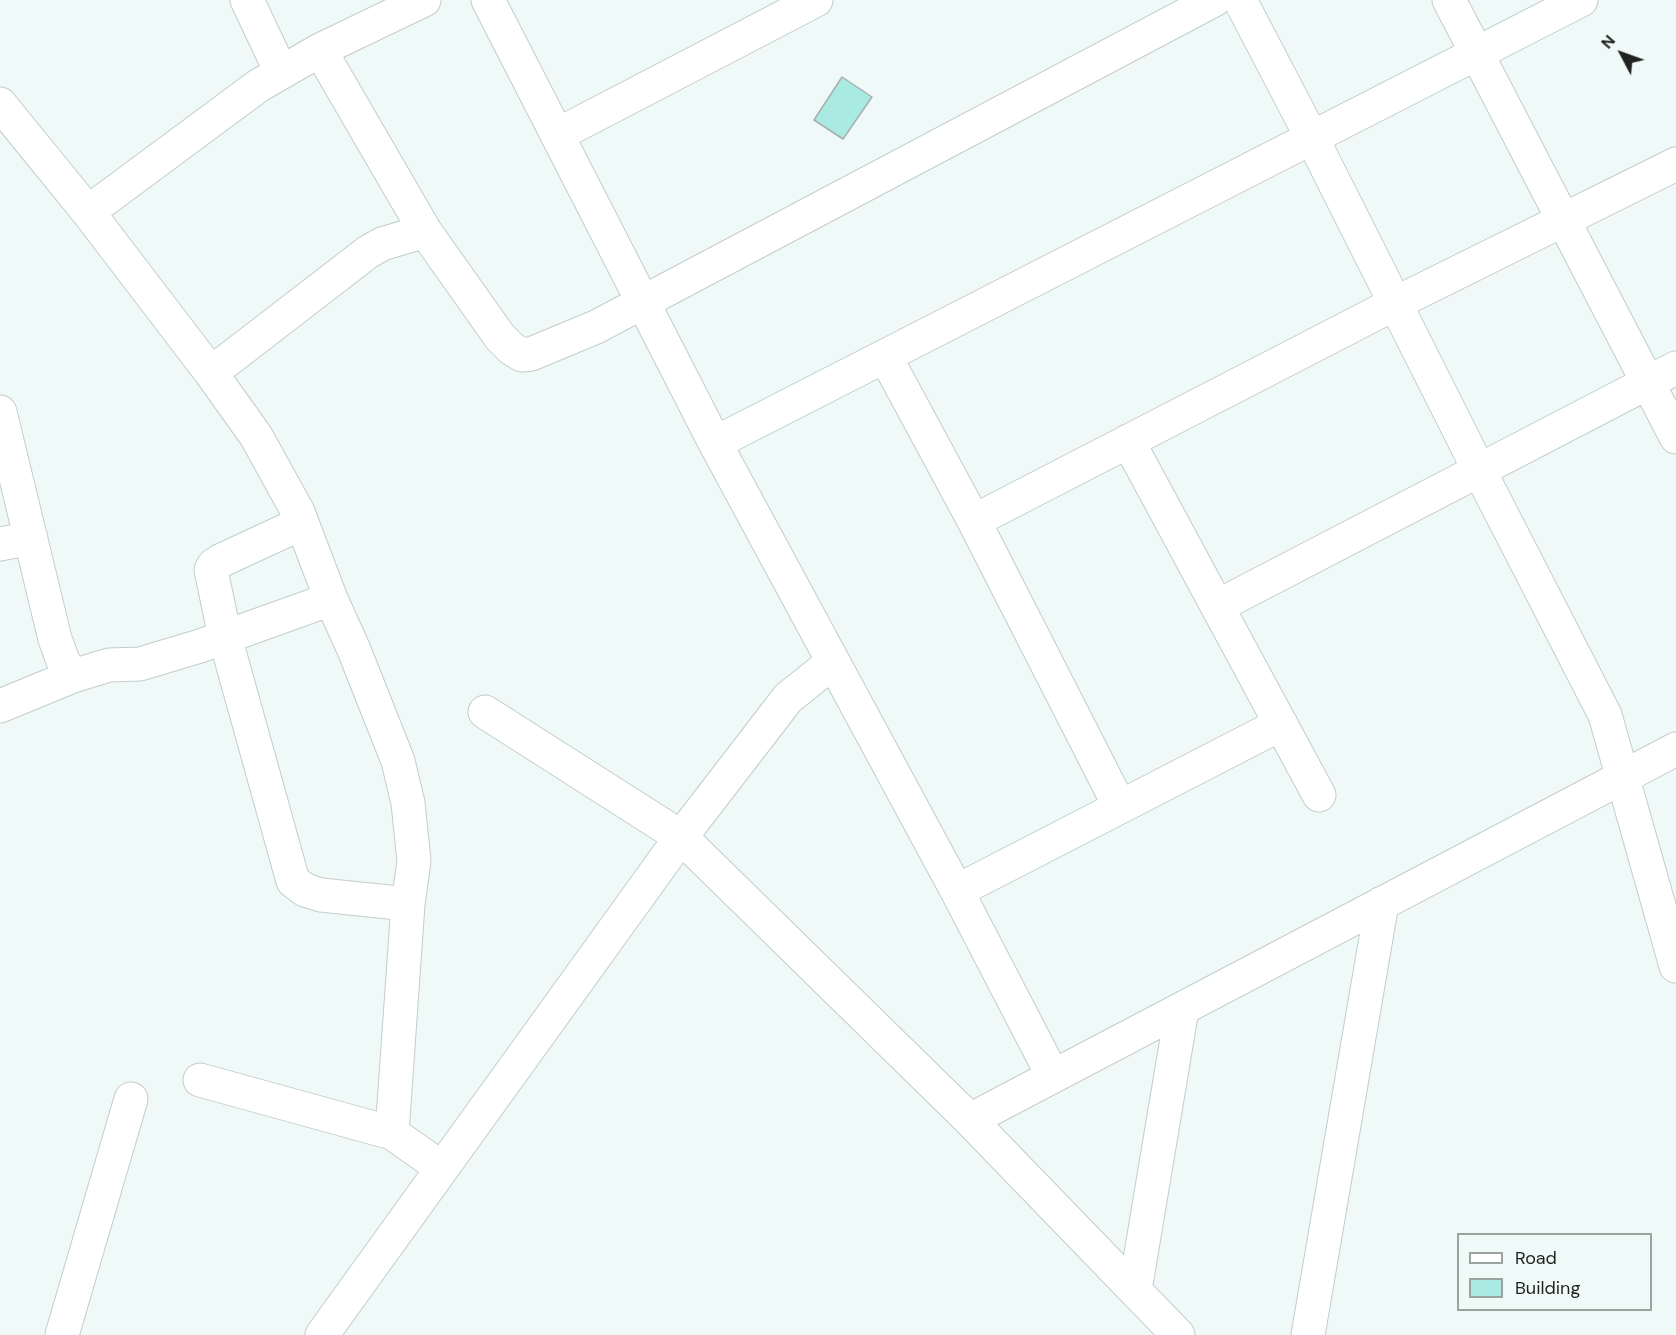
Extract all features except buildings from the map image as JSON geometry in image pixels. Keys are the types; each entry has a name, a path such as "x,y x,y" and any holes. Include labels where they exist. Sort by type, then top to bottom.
{"street":[{"path":"247,0 281,72"},
{"path":"88,212 258,86 321,50 424,0"},
{"path":"488,0 715,443 957,891 1053,1076"},
{"path":"557,135 816,0"},
{"path":"321,50 425,231 500,337 518,353 531,354 596,327 1214,0"},
{"path":"1240,0 1605,715 1676,966"},
{"path":"1449,0 1676,437"},
{"path":"715,443 1581,0"},
{"path":"0,104 88,212 211,373 256,436 302,523 398,761 408,803 414,861 408,904 392,1133"},
{"path":"974,521 1396,303 1676,164"},
{"path":"211,373 368,252 382,244 425,231"},
{"path":"885,356 974,521 1120,807"},
{"path":"1218,606 1676,368"},
{"path":"0,412 16,541 63,662 74,676"},
{"path":"1128,441 1319,795"},
{"path":"302,523 214,565 212,580 225,637 293,881 305,890 321,895 408,904"},
{"path":"0,706 74,676 110,665 140,664 225,637 331,599"},
{"path":"55,639 110,665"},
{"path":"322,1335 681,837 788,698 832,662"},
{"path":"485,712 681,837 970,1120 1178,1335"},
{"path":"957,891 1281,724"},
{"path":"970,1120 1676,749"},
{"path":"1308,1335 1382,903"},
{"path":"1135,1290 1182,1009"},
{"path":"200,1080 392,1133 442,1167"},
{"path":"62,1335 131,1099"}]}
